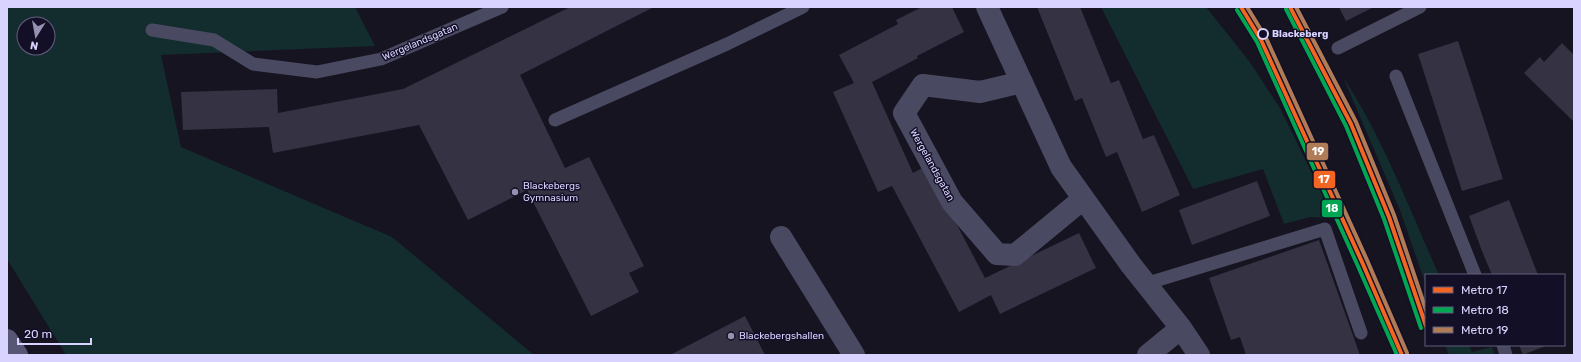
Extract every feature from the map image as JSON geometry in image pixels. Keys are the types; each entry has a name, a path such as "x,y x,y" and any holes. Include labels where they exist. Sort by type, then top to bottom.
{"main road":[{"path":"7,340 16,355"}],"street":[{"path":"987,7 1061,166 1083,199 1145,284 1181,328 1199,355"},
{"name":"Wergelandsgatan","path":"1022,82 980,92 923,85 904,113 952,202 996,254 1014,255 1083,199"},
{"path":"781,237 854,355"},
{"path":"1148,355 1181,328"}],"lane":[{"name":"Wergelandsgatan","path":"152,30 214,40 252,64 317,72 381,59 502,7"},
{"path":"555,120 727,44 804,7"},
{"path":"1338,48 1420,7"},
{"path":"1396,76 1475,274"},
{"path":"1145,284 1325,229 1361,333"}],"green space":[{"path":"7,7 355,7 375,46 161,55 181,147 392,237 534,355 66,355 7,259"},
{"path":"1101,7 1206,7 1249,61 1280,108 1334,218 1310,217 1284,224 1263,169 1193,189"},
{"path":"1343,77 1371,124 1439,274 1425,274 1425,282 1400,210"},
{"path":"1445,346 1469,346 1472,352 1492,347 1495,355 1449,355"}],"building":[{"name":"Blackebergs Gymnasium","path":"570,7 654,7 520,75 565,168 589,157 644,266 629,273 639,292 591,316 527,190 468,220 419,125 273,153 269,127 183,130 181,92 277,89 278,113 403,89"},
{"path":"922,7 952,7 964,32 917,56 918,58 872,82 913,173 926,166 985,278 1079,233 1096,268 1000,314 991,295 959,312 892,186 878,192 833,92 854,83 839,55 898,24 896,20"},
{"path":"1037,7 1080,7 1111,83 1119,80 1143,139 1154,135 1180,195 1142,212 1117,152 1106,157 1082,98 1075,101"},
{"path":"1339,7 1374,7 1346,21"},
{"path":"1458,41 1503,179 1462,191 1418,54"},
{"path":"1562,43 1574,55 1574,122 1524,73 1540,57 1544,62"},
{"path":"1257,181 1270,216 1192,245 1179,210"},
{"path":"1509,200 1538,274 1492,274 1469,216"},
{"path":"1319,240 1360,355 1246,355 1240,337 1231,340 1209,278"},
{"name":"Blackebergshallen","path":"745,316 765,355 670,355"},
{"path":"1519,346 1546,346 1523,355"}],"metro line":[{"name":"17","path":"1241,7 1261,40 1362,262 1402,355"},
{"name":"19","path":"1247,7 1266,38 1367,260 1407,353"},
{"name":"17","path":"1290,7 1351,124 1389,217 1425,323"},
{"name":"19","path":"1296,7 1356,122 1394,215 1425,307"},
{"name":"18","path":"1286,9 1346,126 1384,219 1421,328"},
{"name":"18","path":"1237,10 1257,42 1397,355"}],"place":[{"name":"Blackeberg","path":"1263,34"},
{"name":"Blackebergs Gymnasium","path":"515,192"},
{"name":"Blackebergshallen","path":"731,336"}]}
